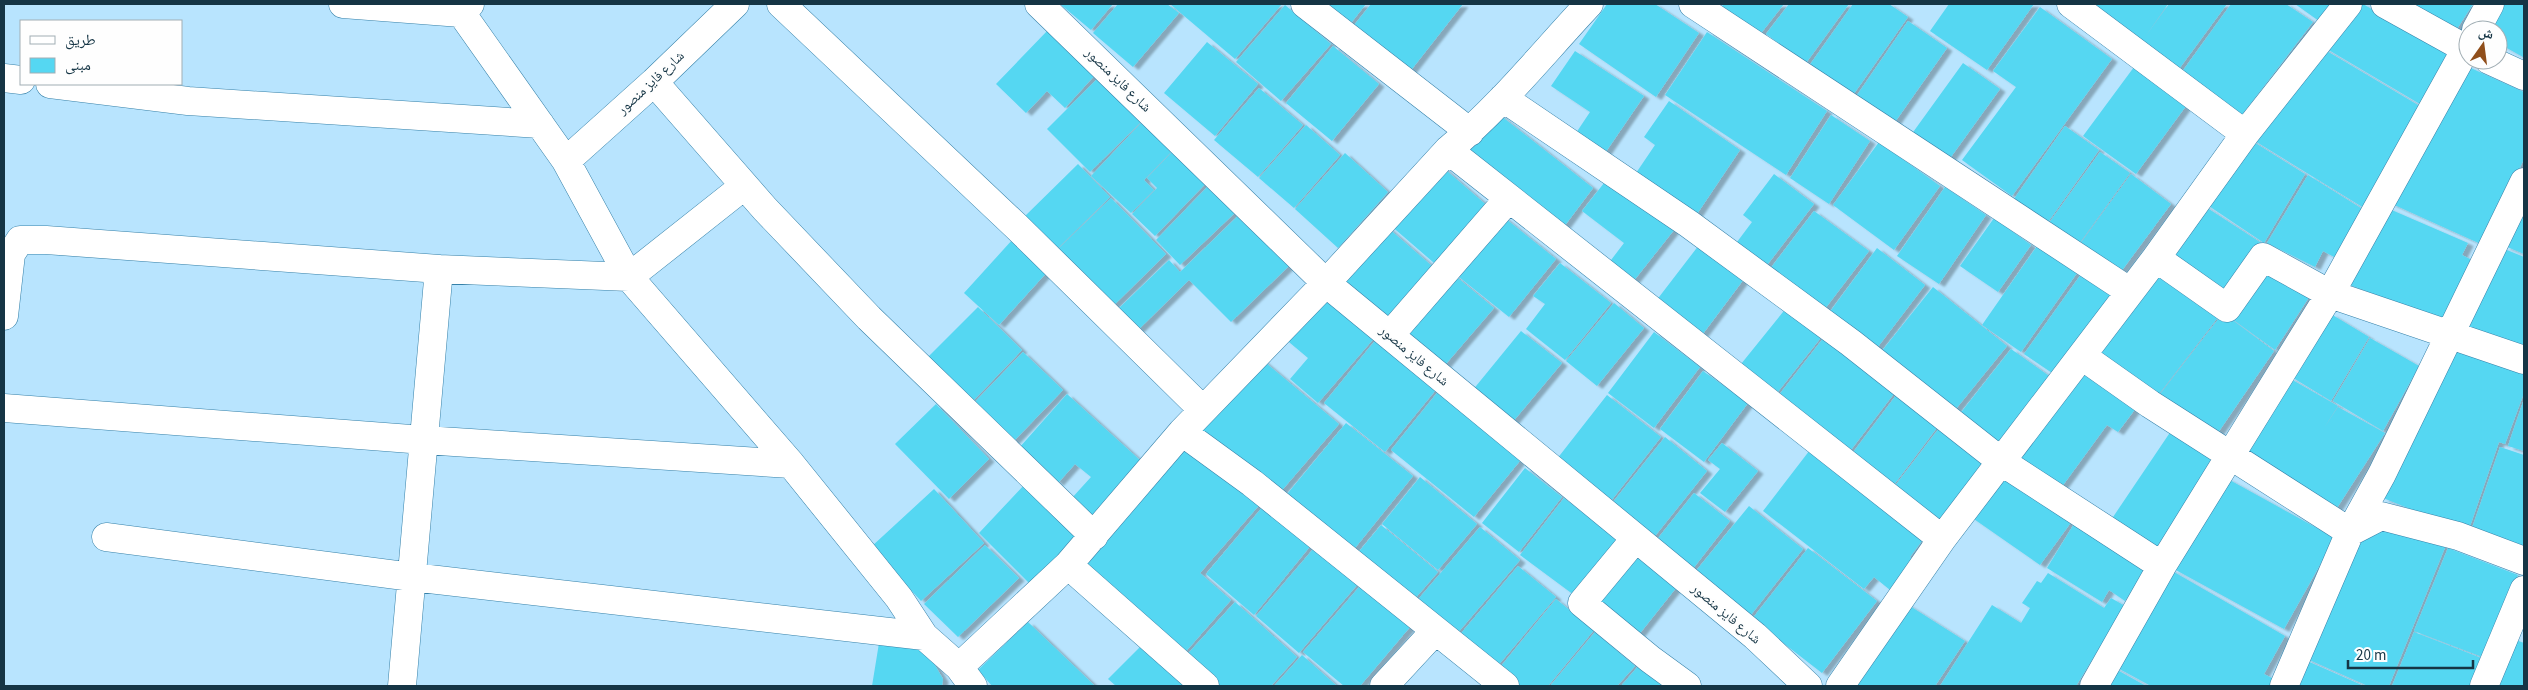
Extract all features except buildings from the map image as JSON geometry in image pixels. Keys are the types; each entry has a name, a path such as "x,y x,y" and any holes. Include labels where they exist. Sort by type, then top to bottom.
{"street":[{"path":"343,4 462,7 566,161 629,277 791,464 899,598 924,636 966,677 1094,536 1182,432 1326,283 1448,150 1470,132 1503,98 1588,4"},
{"name":"شارع فايز منصور","path":"566,161 654,82 735,4"},
{"path":"781,4 1017,227 1203,410"},
{"name":"شارع فايز منصور","path":"1039,4 1326,283 1755,636 1808,686"},
{"path":"1305,4 1470,132"},
{"path":"1693,4 2129,291"},
{"path":"2071,4 2245,134"},
{"path":"1840,686 1942,539 2156,258 2245,134 2348,4"},
{"path":"2385,4 2458,40"},
{"path":"2484,20 2490,4"},
{"path":"2508,67 2524,76"},
{"path":"2094,686 2162,566 2232,456 2330,294 2460,70"},
{"path":"4,78 20,80"},
{"path":"654,82 744,186 869,318 1094,536"},
{"path":"58,85 188,101 540,124"},
{"path":"1503,98 1689,224 1850,343 2002,462 2162,566"},
{"path":"1448,150 1942,539"},
{"path":"2284,686 2350,532 2382,474 2524,182"},
{"path":"4,316 11,254 20,240 46,240 439,269 629,277 744,186"},
{"path":"1390,335 1509,198"},
{"path":"2156,258 2227,308 2263,257 2330,294 2524,360"},
{"path":"402,686 439,269"},
{"path":"2082,356 2150,404 2350,532"},
{"path":"4,408 424,440 791,464"},
{"path":"1182,432 1252,483 1434,632 1505,686"},
{"path":"2350,532 2381,516 2458,536 2524,561"},
{"path":"106,538 412,577 924,636"},
{"path":"1635,539 1582,603 1650,659 1687,686"},
{"path":"1068,565 1205,686"},
{"path":"2484,686 2524,590"},
{"path":"1384,686 1434,632"}]}
